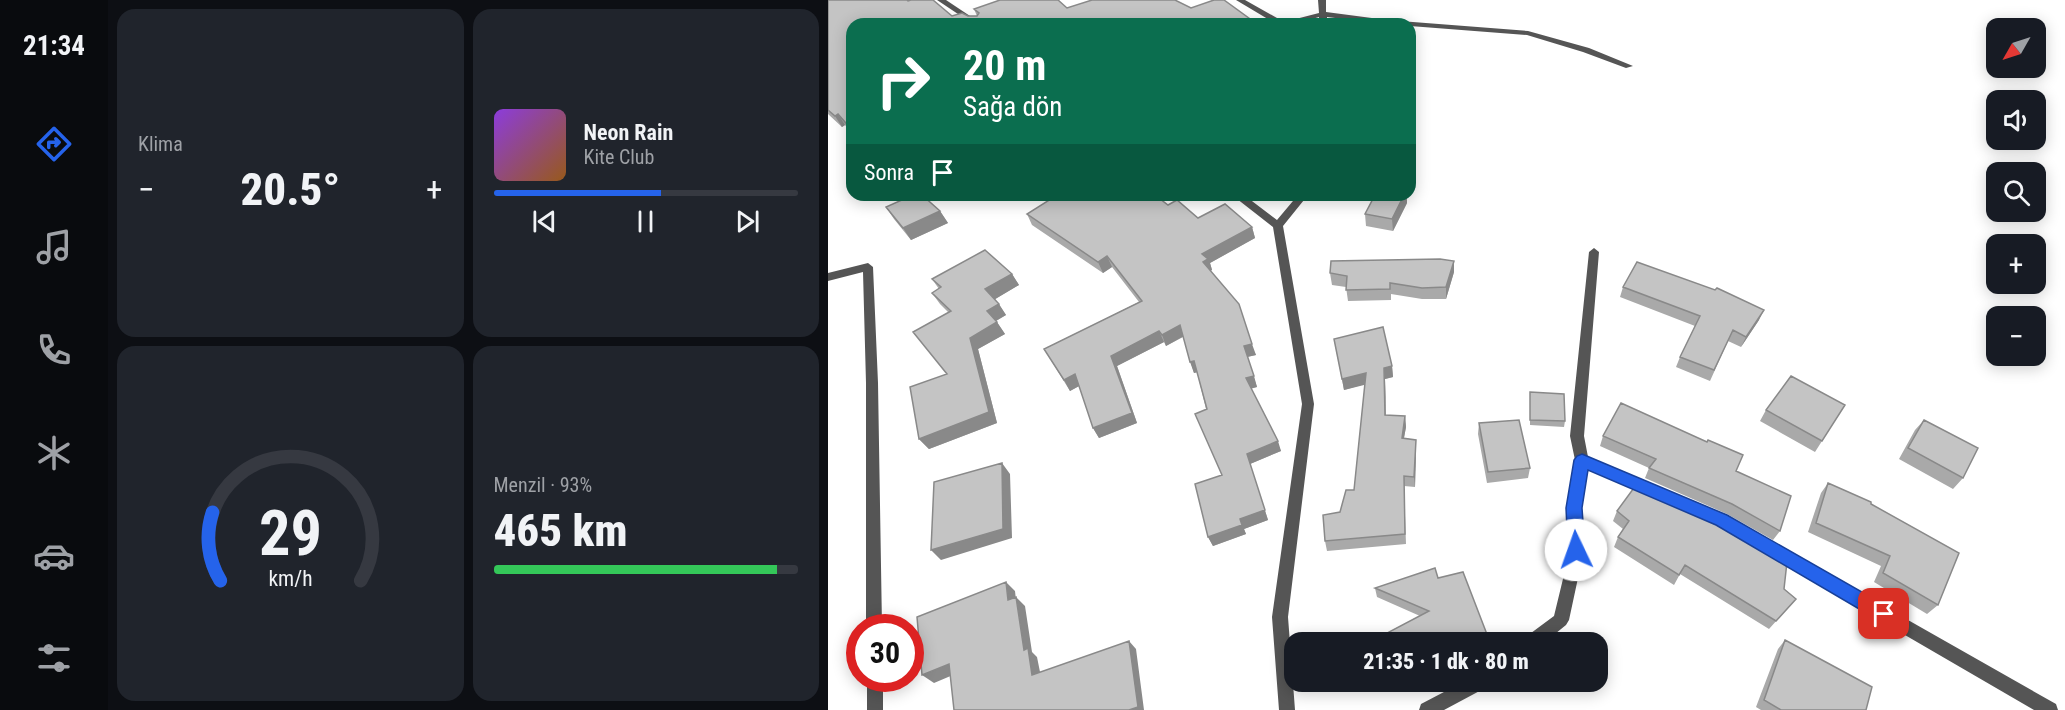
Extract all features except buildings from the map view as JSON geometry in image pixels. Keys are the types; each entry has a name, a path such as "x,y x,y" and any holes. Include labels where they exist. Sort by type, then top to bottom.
{"street":[{"path":"941,0 969,18"},
{"path":"1240,0 1273,18"},
{"path":"1322,0 1322,18"},
{"path":"1307,18 1322,14 1354,18"},
{"path":"1416,24 1528,33 1586,50 1629,66"},
{"path":"1245,201 1278,226 1308,404 1280,617 1287,710"},
{"path":"1278,226 1298,201"},
{"path":"1546,632 1562,620 1576,550 1574,508 1582,460 1577,436 1594,252"},
{"path":"828,277 868,267 872,383 874,614"},
{"path":"1582,460 1668,497"},
{"path":"1752,538 2050,710"},
{"path":"875,692 875,710"},
{"path":"1427,710 1461,692"}],"route":[{"path":"1576,550 1574,508 1582,460 1721,520 1884,614"}]}
